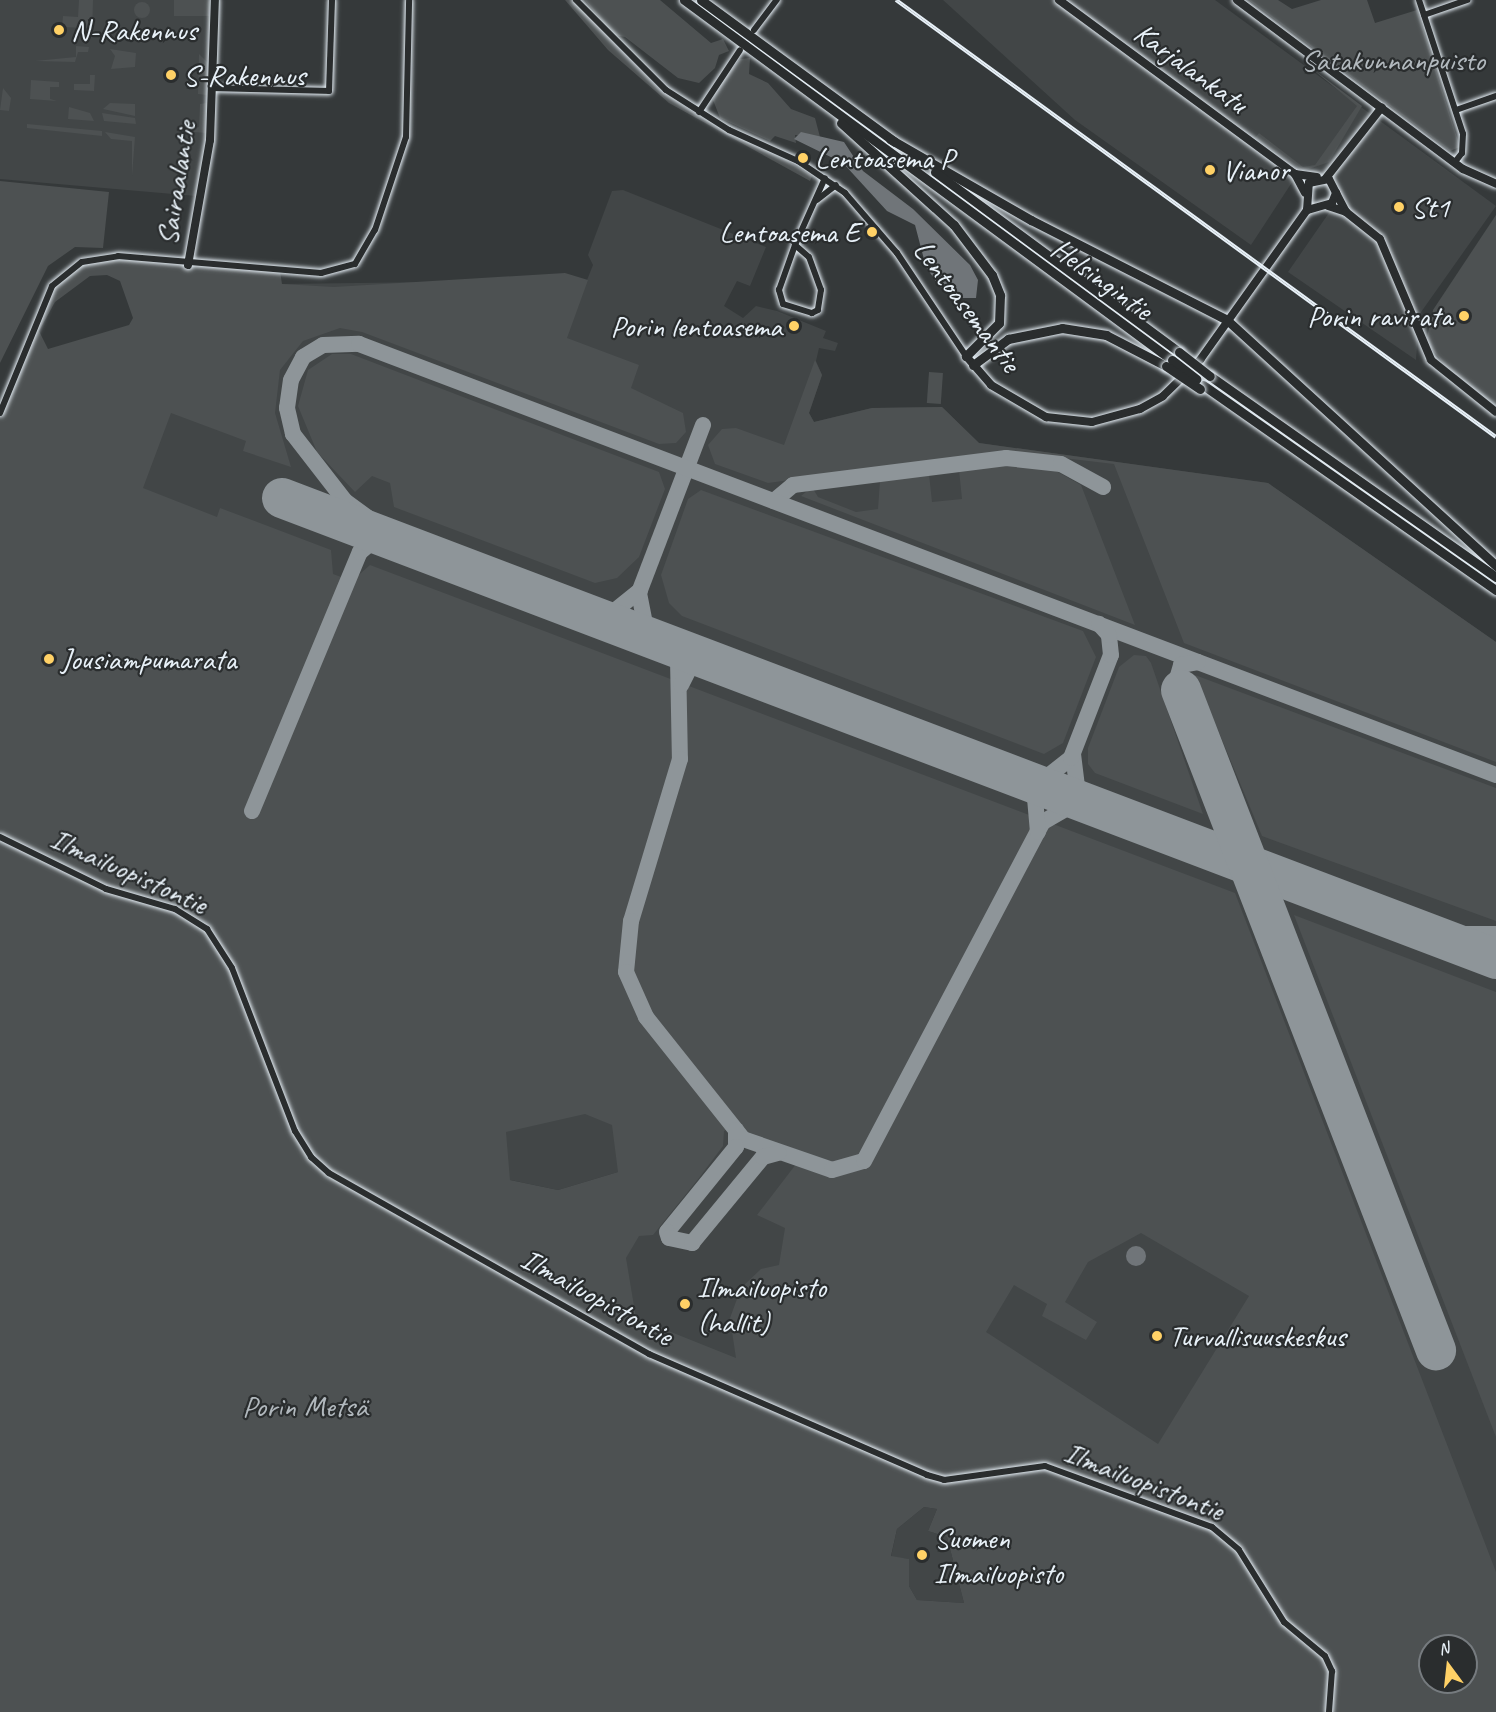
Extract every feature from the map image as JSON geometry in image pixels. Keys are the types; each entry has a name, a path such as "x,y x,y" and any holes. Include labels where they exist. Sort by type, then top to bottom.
{"highway":[{"name":"Helsingintie","path":"684,0 1202,387 1496,590"},
{"name":"Helsingintie","path":"701,0 1210,376 1496,577"},
{"path":"784,75 914,185 984,261 1000,295 1001,314 988,339 966,356"},
{"path":"890,139 1022,215 1227,320 1496,566"},
{"path":"974,365 1008,339 1062,328 1106,335 1169,363"}],"main road":[{"path":"1237,0 1455,162 1496,184"},
{"path":"1306,196 1340,164 1382,106"},
{"path":"1306,196 1307,210 1324,207 1336,192 1325,179"},
{"path":"1306,196 1324,207"},
{"name":"Lentoasemantie","path":"966,356 991,386 1031,411 1076,422 1112,419 1152,403 1179,382 1307,210"}],"street":[{"name":"Sairaalantie","path":"188,265 213,88 214,0"},
{"path":"213,88 329,91 332,0"},
{"path":"0,412 44,300 61,276 106,256 188,265 321,273 346,269 360,258 406,137 409,0"},
{"name":"Lentoasemantie","path":"576,0 646,73 699,112 836,185 875,223 966,356"},
{"path":"754,30 777,0"},
{"name":"Karjalankatu","path":"1059,0 1295,174 1325,179"},
{"path":"1419,0 1456,110 1463,148 1455,162"},
{"path":"1424,15 1467,0"},
{"path":"699,112 740,50"},
{"path":"1456,110 1496,96"},
{"name":"Karjalankatu","path":"1295,174 1306,196"},
{"path":"795,245 809,257 821,290 818,310 812,313 779,298 795,245 825,178"},
{"path":"817,200 836,185"},
{"path":"1336,192 1346,212 1385,246 1431,360 1496,412"},
{"path":"1324,207 1346,212"},
{"name":"Ilmailuopistontie","path":"0,837 106,889 175,909 207,929 232,968 295,1131 329,1173 650,1354 927,1475 944,1480 1046,1466 1212,1527 1239,1550 1284,1622 1325,1656 1332,1671 1329,1712"}],"shaded area":[{"path":"0,0 210,0 207,143 196,196 0,179"},
{"path":"943,0 1215,0 1496,206 1419,315 1416,360 1288,272 1342,194 1302,167 1251,245 1075,120"},
{"path":"801,132 844,142 863,171 913,209 970,265 978,280 976,298 962,298 940,287 926,267 915,225 887,211 843,163 794,139"},
{"name":"Porin lentoasema","path":"623,190 766,247 750,286 737,281 724,306 743,318 756,306 777,311 826,331 823,338 838,343 835,351 819,348 816,361 822,375 809,413 814,422 872,408 942,407 979,443 1268,483 1496,642 1496,1712 1418,1712 947,1455 550,1286 618,1172 558,1190 468,1171 25,475 281,284 587,280 593,265 588,255 612,191"},
{"path":"1132,1246 1140,1246 1146,1252 1146,1260 1140,1266 1132,1266 1126,1260 1126,1252"},
{"name":"Suomen Ilmailuopisto","path":"924,1507 937,1509 928,1531 947,1537 964,1603 917,1600 909,1586 908,1559 891,1557 897,1529"}],"green space":[{"path":"79,0 93,0 92,36 87,28 62,27 63,16 78,17"},
{"path":"174,0 209,0 209,16 174,16"},
{"path":"565,0 572,0 659,89 697,115 786,160 812,176 810,181 669,103 608,50"},
{"path":"585,0 660,0 711,43 723,39 729,51 719,55 715,68 699,83 678,78 625,37 614,35"},
{"name":"Satakunnanpuisto","path":"1249,0 1278,0 1292,9 1321,0 1367,0 1375,23 1417,10 1460,147 1450,151"},
{"path":"139,2 145,2 150,10 148,16 139,18 134,13 134,7"},
{"path":"76,46 89,47 88,52 78,52 75,62 35,61 76,57"},
{"path":"110,49 136,53 135,67 111,69 115,56"},
{"path":"199,54 208,63 207,95 198,94"},
{"path":"750,58 749,74 768,83 791,109 815,118 820,137 795,135 796,143 775,136 770,141 720,118 713,100 716,90 740,59"},
{"path":"1310,67 1362,106 1329,162 1303,171 1255,138 1259,133 1303,167 1315,165 1357,106"},
{"path":"90,75 95,75 94,91 74,90 74,84 90,84"},
{"path":"31,80 59,82 59,87 50,87 50,99 57,101 30,99"},
{"path":"3,88 11,98 9,111 0,110"},
{"path":"110,103 135,104 135,116 103,109"},
{"path":"207,103 206,133 182,131 199,127 200,104"},
{"path":"69,107 90,113 94,121 68,119"},
{"path":"102,113 135,118 136,124 104,121"},
{"path":"27,124 102,131 102,136 27,128"},
{"path":"105,132 135,137 132,176 132,141 111,139"},
{"path":"0,181 109,192 103,248 75,247 48,266 0,363"},
{"name":"Porin ravirata","path":"1496,215 1496,406 1454,376 1426,342 1433,310"},
{"name":"Porin Metsä","path":"106,256 280,271 282,284 334,287 565,273 588,280 567,338 639,365 631,388 683,413 686,432 676,443 659,444 362,332 340,328 303,341 280,370 275,413 291,467 243,451 246,441 171,413 143,488 217,517 220,508 331,550 333,574 352,581 370,565 1235,893 1496,1572 1496,1712 0,1712 0,415 45,299 71,269","holes":["107,275 120,281 133,318 129,325 48,349 39,331 55,302 90,276","585,1114 612,1125 618,1172 558,1190 510,1180 506,1132","736,1125 755,1139 803,1155 757,1215 785,1228 779,1265 761,1269 741,1288 730,1318 736,1358 636,1318 626,1258 639,1236 653,1235 699,1178 723,1146 724,1131","1141,1233 1249,1296 1158,1444 986,1332 1014,1285 1047,1304 1042,1316 1086,1340 1097,1322 1065,1302 1088,1262","924,1507 937,1509 928,1531 947,1537 964,1603 917,1600 909,1586 909,1559 891,1556 897,1529"]},
{"path":"332,354 351,354 659,472 665,489 639,557 617,578 595,583 394,507 390,483 372,476 355,492 317,452 298,406 308,370"},
{"path":"815,360 822,375 809,413 814,422 872,408 942,407 979,443 1268,483 1496,642 1496,762 1184,643 1114,464 1004,451 768,483 715,464 708,445 722,429 736,428 784,445"},
{"path":"929,372 943,373 941,404 927,403"},
{"path":"1021,464 1049,467 1081,485 1135,625 801,496 812,487 818,497 856,512 878,509 880,481 929,474 932,502 962,499 959,470"},
{"path":"701,490 1083,631 1096,657 1063,743 1044,754 682,616 669,603 661,575 688,499"},
{"path":"1134,655 1146,656 1151,663 1203,814 1095,773 1088,764 1088,748 1119,667"},
{"path":"1195,675 1496,788 1496,921 1262,836"},
{"path":"1294,915 1496,992 1496,1437"}],"taxiway":[{"path":"404,544 345,501 293,434 287,408 291,380 303,357 323,345 359,344 1496,775"},
{"path":"703,425 639,593 645,625 678,659 680,759 631,921 626,972 646,1017 743,1139 832,1170 864,1161 1043,822 1071,806 1098,807"},
{"path":"774,501 793,485 1006,458 1061,464 1103,487"},
{"path":"252,811 360,552 373,541 393,540"},
{"path":"580,611 612,613 640,590"},
{"path":"1012,775 1048,776 1071,758 1111,655 1109,635 1099,624"},
{"path":"681,685 691,665 716,662"},
{"path":"1177,679 1181,665 1198,662"},
{"path":"1073,754 1077,787 1098,807"},
{"path":"1016,777 1035,798 1038,832"},
{"path":"1411,926 1448,934 1496,934"},
{"path":"736,1130 736,1147 667,1232 669,1238 692,1243 763,1157 778,1153"}],"runway":[{"path":"282,498 1496,959"},
{"path":"1181,690 1436,1350"}],"railway":[{"path":"896,0 1496,437"}],"place":[{"name":"N-Rakennus","path":"59,30"},
{"name":"S-Rakennus","path":"171,75"},
{"name":"Lentoasema P","path":"803,158"},
{"name":"Vianor","path":"1210,170"},
{"name":"St1","path":"1399,207"},
{"name":"Lentoasema E","path":"872,232"},
{"name":"Porin ravirata","path":"1464,316"},
{"name":"Porin lentoasema","path":"794,326"},
{"name":"Jousiampumarata","path":"49,659"},
{"name":"Ilmailuopisto (hallit)","path":"685,1304"},
{"name":"Turvallisuuskeskus","path":"1157,1336"},
{"name":"Suomen Ilmailuopisto","path":"922,1555"}]}
